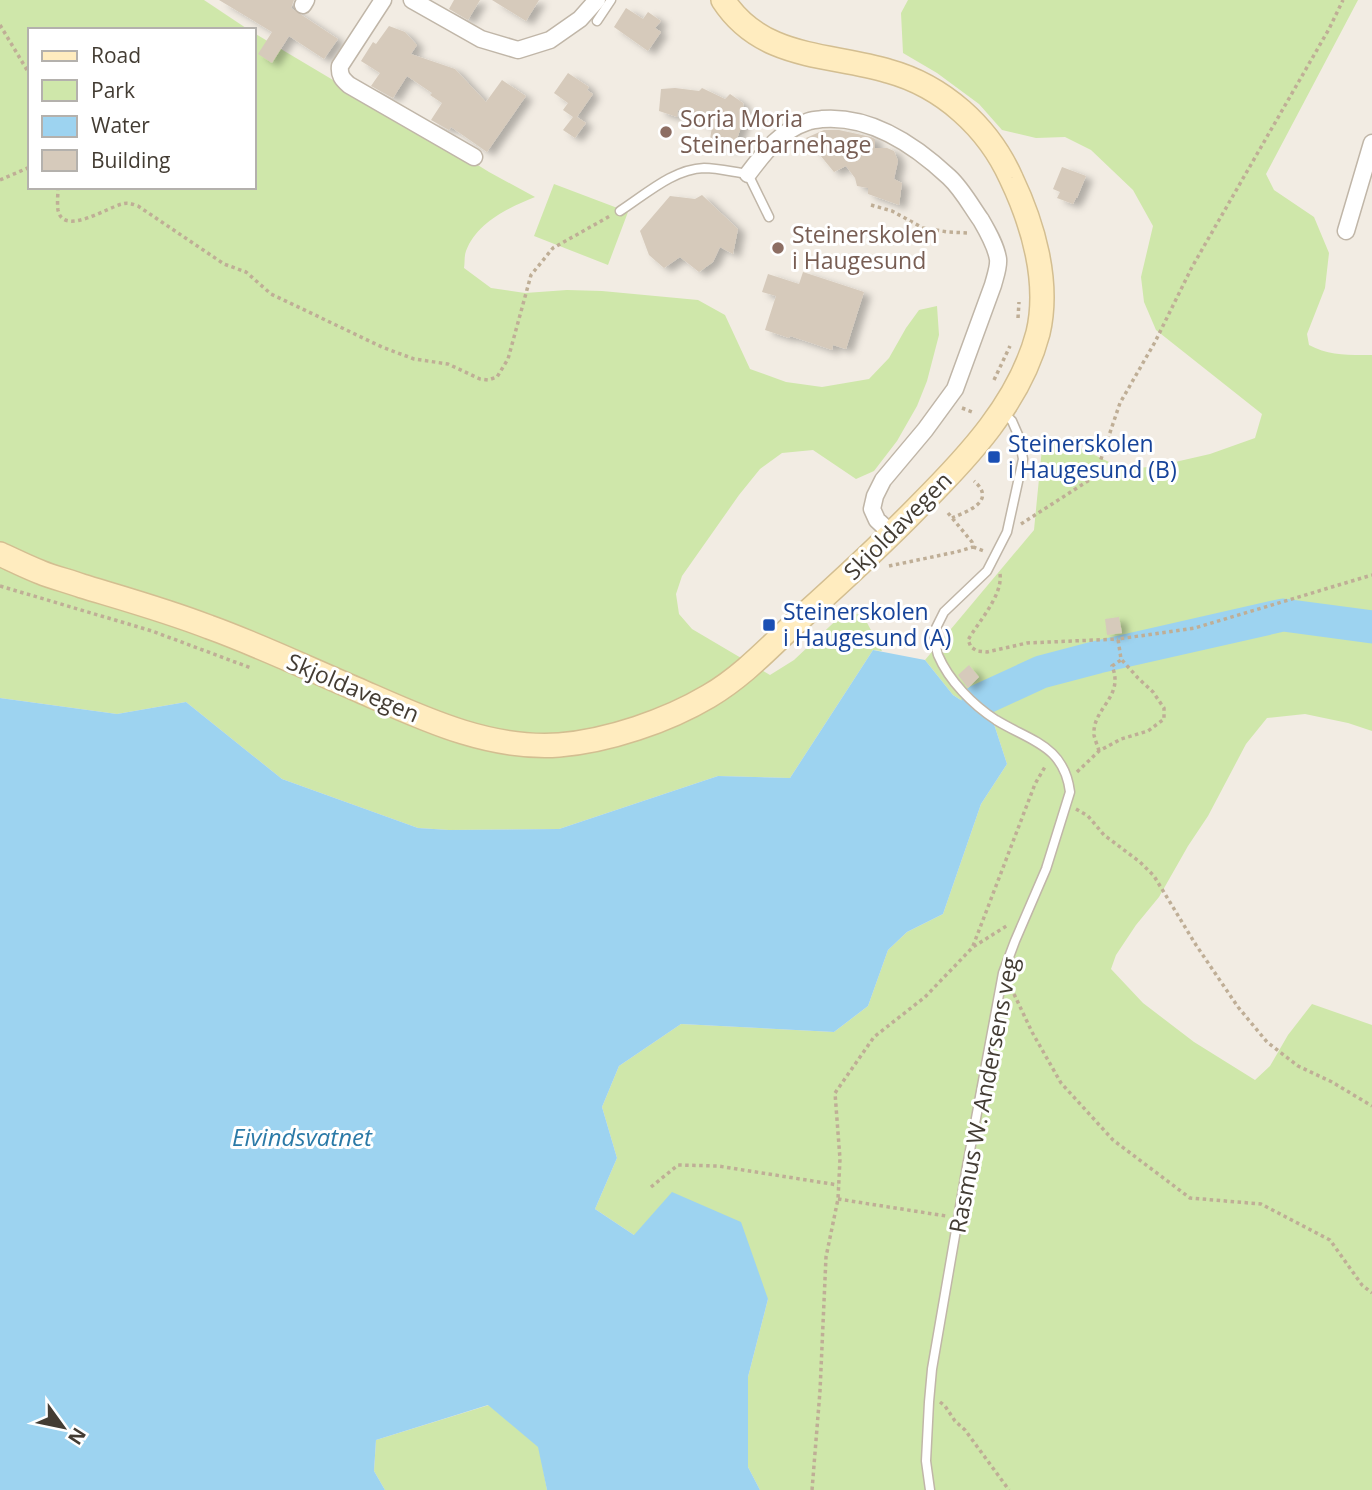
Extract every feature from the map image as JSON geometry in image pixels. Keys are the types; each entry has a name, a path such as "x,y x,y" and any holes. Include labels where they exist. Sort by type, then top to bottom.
{"main road":[{"name":"Skjoldavegen","path":"0,554 42,573 206,625 414,715 484,738 520,744 559,745 634,729 673,715 708,697 743,674 892,534 1007,415 1032,353 1042,304 1040,269 1029,222 1012,178 994,146 971,120 948,100 920,83 889,71 795,52 776,44 746,27 723,0"}],"street":[{"path":"383,0 340,65 339,72 343,79 474,157"},
{"path":"412,0 481,39 518,50 550,40 580,19 597,0"},
{"path":"748,174 788,130 809,121 836,118 864,122 894,135 951,179 989,233 998,259 997,271 955,390 883,480 875,496 872,509 877,520 892,534"},
{"path":"1346,231 1372,143"}],"lane":[{"path":"597,21 611,0"},
{"path":"620,211 670,178 701,168 748,174 769,217"},
{"path":"1007,415 1019,438 1023,459 1007,532 987,571 944,612 933,634 938,655 965,695 995,719 1034,740 1052,754 1061,762 1069,780"},
{"name":"Rasmus W. Andersens veg","path":"930,1490 926,1461 932,1369 1003,973 1046,869 1070,792 1069,780"}],"path":[{"path":"1007,532 1091,479 1100,462 1120,403 1155,342 1192,267 1343,0"},
{"path":"0,24 28,72"},
{"path":"0,180 28,168"},
{"path":"58,189 59,215 64,219 72,222 82,220 121,204 138,206 224,264 246,272 271,294 382,347 414,359 448,364 488,380 497,377 508,359 531,275 539,264 553,248 620,211"},
{"path":"871,205 891,211 923,228 948,232 989,233"},
{"path":"1016,328 1020,293"},
{"path":"992,384 1014,337"},
{"path":"970,421 975,413"},
{"path":"952,518 972,510 979,504 982,490 974,481"},
{"path":"888,566 973,547 972,542 948,513"},
{"path":"993,561 1001,582 997,596 968,639 971,647 977,651 987,652 1027,643 1118,639 1195,628 1372,576"},
{"path":"0,586 152,631 254,669"},
{"path":"1069,780 1099,751 1121,739 1148,731 1164,719 1164,708 1121,659 1118,639"},
{"path":"1099,751 1094,734 1097,719 1110,699 1116,683 1112,666 1121,659"},
{"path":"973,947 1035,784 1052,754"},
{"path":"1066,805 1088,816 1104,835 1154,876 1238,1007 1267,1042 1298,1066 1372,1106"},
{"path":"812,1490 826,1257 838,1199 840,1159 835,1093 874,1037 925,997 973,947 1027,914"},
{"path":"1003,973 1061,1083 1113,1140 1190,1198 1261,1204 1330,1240 1362,1285 1372,1293"},
{"path":"651,1187 678,1165 718,1166 838,1185"},
{"path":"838,1199 959,1218"},
{"path":"930,1395 945,1406 965,1430 1009,1490"}],"green space":[{"path":"0,0 204,0 246,28 28,28 28,189 256,189 256,34 333,80 368,97 489,172 535,197 494,217 478,232 466,251 464,268 491,288 525,293 602,291 698,300 725,315 750,369 786,382 822,387 869,379 889,358 919,310 937,306 939,335 927,381 917,406 897,441 874,471 856,479 813,450 782,453 760,469 739,495 682,576 676,594 679,614 692,629 770,675 794,660 847,610 864,617 882,651 873,650 790,778 718,776 559,829 418,828 282,779 186,702 117,714 0,698"},
{"path":"908,0 1358,0 1266,174 1274,190 1314,217 1329,253 1325,288 1307,334 1309,345 1332,353 1372,355 1372,731 1305,714 1267,718 1246,744 1208,816 1159,897 1116,955 1111,969 1143,1003 1194,1042 1255,1080 1270,1066 1288,1035 1312,1004 1372,1025 1372,1490 760,1490 748,1467 748,1377 768,1299 634,1235 595,1209 617,1158 602,1107 619,1066 681,1024 834,1032 868,1006 888,950 907,932 943,914 981,804 1007,764 993,721 953,695 925,660 1034,530 1042,448 1052,440 1076,446 1109,462 1132,469 1162,465 1210,454 1255,438 1262,414 1156,330 1144,302 1141,277 1153,226 1133,190 1091,150 1065,137 1036,138 1002,130 979,104 937,73 903,53 901,13"},
{"path":"554,184 628,212 608,265 534,236"},
{"path":"489,1405 539,1447 547,1490 385,1490 374,1471 376,1440"}],"water":[{"name":"Eivindsvatnet","path":"873,650 925,660 953,695 993,721 1007,764 981,804 943,914 907,932 888,950 868,1006 834,1032 681,1024 619,1066 602,1107 617,1158 595,1209 634,1235 672,1192 741,1222 768,1299 748,1377 748,1467 760,1490 547,1490 538,1447 488,1405 376,1440 374,1471 385,1490 0,1490 0,698 117,714 186,702 282,779 418,828 559,829 718,776 790,778"}],"building":[{"path":"219,0 294,0 291,8 338,39 324,59 289,36 272,63 258,54 272,32"},
{"path":"454,0 480,0 468,20 449,9"},
{"path":"492,0 539,0 526,21"},
{"path":"626,8 643,19 648,12 661,21 655,28 661,32 648,51 614,27"},
{"path":"389,26 405,32 417,45 411,54 455,69 486,102 502,80 526,96 487,152 451,127 449,130 431,120 442,103 407,76 393,98 371,86 380,73 361,61 373,42 376,44"},
{"path":"568,73 589,87 587,90 593,94 577,117 586,123 575,138 563,130 573,117 563,110 568,103 554,93"},
{"path":"702,88 725,99 730,94 743,103 746,113 731,149 710,139 712,127 678,110 677,117 659,111 661,89 699,91"},
{"path":"824,130 839,130 871,137 875,139 875,148 894,151 898,161 894,179 902,183 899,205 868,194 868,188 857,186 855,178 846,166 834,172 806,138"},
{"path":"1062,167 1086,176 1073,204 1057,198 1060,192 1053,189"},
{"path":"702,195 738,229 733,254 720,247 713,262 699,272 680,257 664,268 649,255 640,231 670,196 695,199"},
{"path":"803,272 864,292 846,349 833,345 832,350 765,330 776,296 762,292 768,274 799,284"},
{"path":"1119,617 1122,633 1107,635 1105,619"},
{"path":"969,665 979,677 968,688 958,675"}],"waterway":[{"path":"978,701 1041,672 1283,615 1372,627"}],"place":[{"name":"Soria Moria Steinerbarnehage","path":"666,132"},
{"name":"Steinerskolen i Haugesund","path":"778,248"},
{"name":"Steinerskolen i Haugesund (B)","path":"994,457"},
{"name":"Steinerskolen i Haugesund (A)","path":"769,625"}]}
